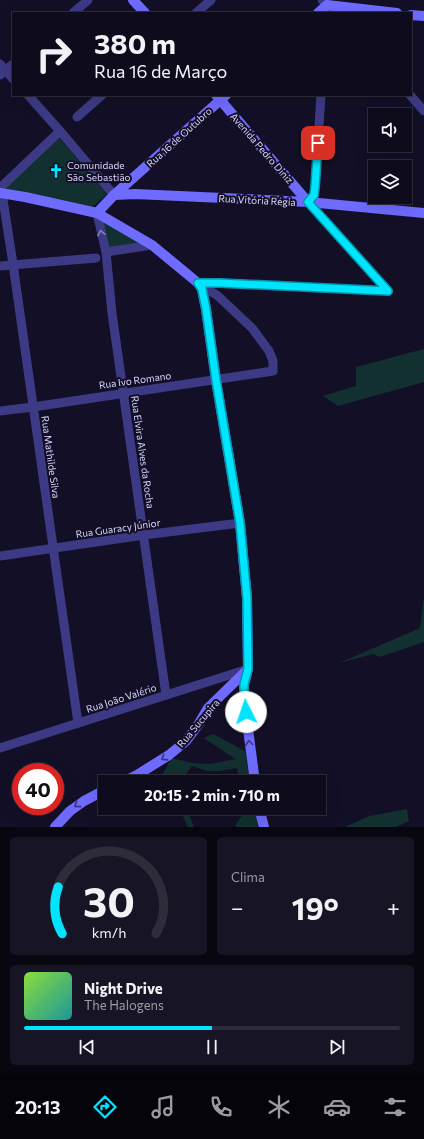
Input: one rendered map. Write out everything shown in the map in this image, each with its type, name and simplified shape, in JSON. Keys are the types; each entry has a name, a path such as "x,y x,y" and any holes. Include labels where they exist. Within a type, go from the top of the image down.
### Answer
{"street":[{"path":"74,12 88,0"},
{"path":"134,0 143,12"},
{"path":"197,12 211,0"},
{"path":"319,12 328,5 388,12"},
{"path":"412,15 424,16"},
{"path":"12,65 2,70 12,78"},
{"path":"29,96 114,195"},
{"path":"77,117 101,96"},
{"path":"308,202 314,195 315,187 321,96"},
{"path":"411,96 424,110"},
{"name":"Avenida Pedro Diniz","path":"198,283 228,283 388,291 308,202 221,97"},
{"name":"Rua 16 de Outubro","path":"97,213 114,195 221,97"},
{"path":"0,192 60,131"},
{"path":"0,192 97,213 152,245 198,283 202,289 240,523 247,598 248,669 244,684 244,699 254,775"},
{"name":"Rua Mathilde Silva","path":"0,192 13,264 32,407 78,723"},
{"name":"Rua Vitória Régia","path":"114,195 135,194 308,202 424,213"},
{"name":"Rua Elvira Alves da Rocha","path":"97,213 106,252 110,296 123,393 166,694"},
{"path":"106,252 152,245"},
{"path":"0,266 96,258"},
{"name":"Rua Ivo Romano","path":"0,411 216,380 273,370 273,361 269,350 252,328 218,296 198,283"},
{"name":"Rua Guaracy Júnior","path":"0,556 240,523"},
{"name":"Rua João Valério","path":"0,748 248,669"},
{"name":"Rua Sucupira","path":"137,775 169,755 186,741 208,708 248,669"},
{"path":"55,827 70,811 98,794"},
{"path":"261,815 264,827"}],"green space":[{"path":"59,138 105,192 105,196 90,209 3,192 2,188"},
{"path":"101,220 140,242 108,251"},
{"path":"424,349 424,382 338,406 323,396 356,386 356,367"},
{"path":"424,596 424,642 380,657 373,654 339,663 420,628"},
{"path":"213,734 245,751 249,775 238,775 237,768 220,771 207,771 192,766 186,775 164,775 171,758 193,763 210,764 235,759 204,738"},
{"path":"407,809 409,821 396,827 345,827 369,816"},
{"path":"182,815 190,815 194,827 188,827"},
{"path":"242,815 256,815 258,827 235,826"}],"place":[{"name":"Comunidade São Sebastião","path":"56,171"}],"route":[{"path":"246,712 244,684 248,669 247,598 240,523 216,380 204,296 198,283 388,291 308,202 314,195 318,143"}]}
